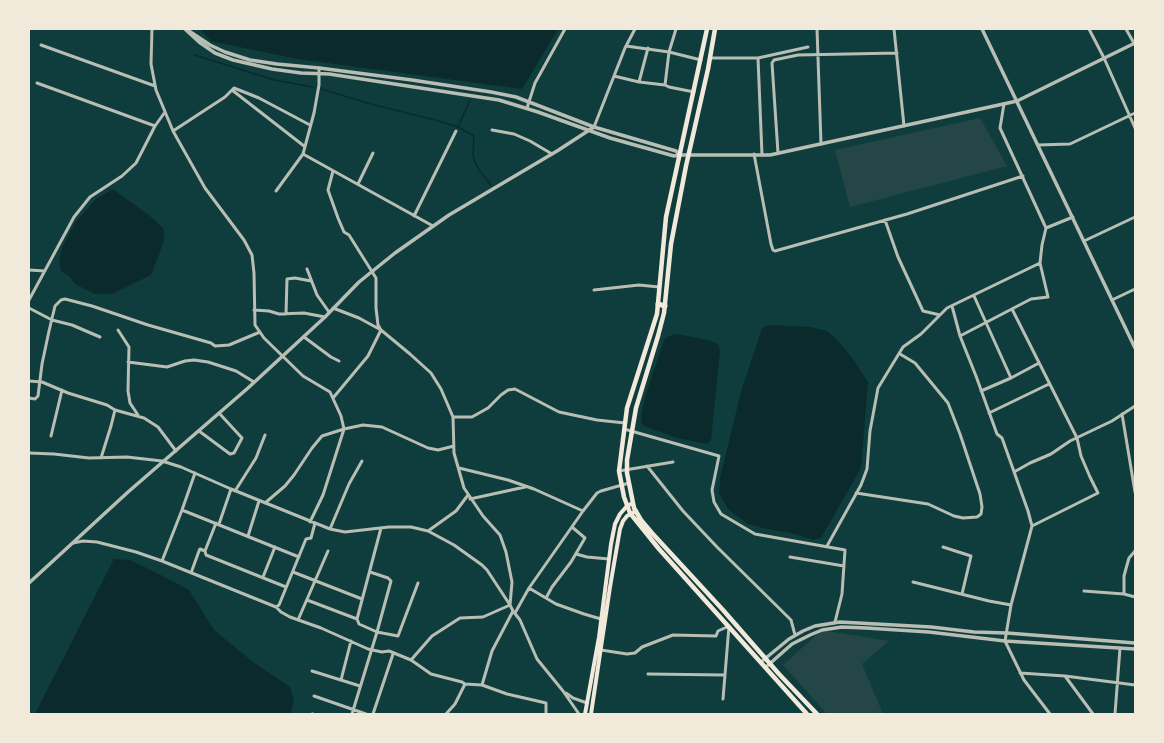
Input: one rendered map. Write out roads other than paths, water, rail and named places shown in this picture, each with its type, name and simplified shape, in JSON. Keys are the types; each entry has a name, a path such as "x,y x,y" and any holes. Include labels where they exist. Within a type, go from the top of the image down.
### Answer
{"highway":[{"path":"658,304 665,306"}],"main road":[{"path":"707,29 666,217 657,314 633,384 627,408 619,471 621,484 630,513 664,555 807,714"},
{"path":"715,29 671,244 665,306 658,336 636,408 627,460 629,483 636,511 652,533 817,714"},
{"path":"585,714 615,524 620,514 627,506 633,503"},
{"path":"591,714 620,529 623,521 630,513 636,511"}],"street":[{"path":"152,29 151,64 155,86 173,131 205,188 244,240 252,255 254,273 255,325 282,356 303,376 330,392 341,416 344,429 323,495 310,522"},
{"path":"186,29 210,45 244,58 277,64 319,68 491,92 516,97 594,127 676,151 680,155"},
{"path":"186,29 193,38 215,53 233,60 272,69 301,73 319,73 483,96 527,108 589,130 674,156 770,155 1017,101 1135,44 1126,29"},
{"path":"527,108 535,83 565,29"},
{"path":"29,583 128,492 164,462 304,337 359,282 395,252 448,215 552,154 594,127 626,46 635,29"},
{"path":"664,85 669,52 676,29"},
{"path":"817,29 821,144"},
{"path":"894,29 898,53 904,126"},
{"path":"982,29 1135,348"},
{"path":"1089,29 1104,58 1135,128"},
{"path":"41,45 155,86"},
{"path":"626,46 648,48 701,60"},
{"path":"710,58 758,58 808,47"},
{"path":"639,82 648,48"},
{"path":"778,153 772,64 774,60 798,55 818,56 898,53"},
{"path":"758,58 762,155"},
{"path":"276,191 302,154 315,106 319,68"},
{"path":"614,76 694,92"},
{"path":"37,82 154,126"},
{"path":"173,131 225,98 234,88 259,98 310,125"},
{"path":"232,90 304,146"},
{"path":"960,336 1031,299 1048,297 1040,263 1046,228 1024,176 1000,128 1004,104"},
{"path":"29,300 74,217 90,197 122,176 136,163 154,126 165,112"},
{"path":"1038,145 1070,144 1135,113"},
{"path":"492,130 514,134 530,141 552,154"},
{"path":"414,216 456,131"},
{"path":"358,184 373,153"},
{"path":"302,154 433,226"},
{"path":"754,154 773,250 780,251 885,220 1024,176"},
{"path":"333,171 328,190 344,232 349,235 376,278 376,308 378,325 381,330"},
{"path":"1084,241 1135,217"},
{"path":"1046,228 1073,218"},
{"path":"885,220 898,257 923,311 940,315"},
{"path":"827,546 856,493 867,469 870,431 878,388 885,374 900,354 903,347 921,334 947,308 1040,263"},
{"path":"307,269 317,295 329,312"},
{"path":"29,270 45,271"},
{"path":"286,314 287,279 295,278 311,281"},
{"path":"594,290 639,285 659,287"},
{"path":"1112,300 1135,290"},
{"path":"974,296 1011,378"},
{"path":"29,398 35,399 38,396 42,364 52,320 56,306 61,300 65,299 92,306 148,325 211,343 215,346 229,345 260,332"},
{"path":"952,306 960,336 982,390 997,434 1002,438 1032,526 1011,605 1005,640 1020,673 1050,714"},
{"path":"29,308 52,320 100,337"},
{"path":"333,308 359,318 381,330 431,373 447,401 453,417 454,453 464,488 470,499 500,535 506,552 512,582 510,605"},
{"path":"1012,309 1077,438 1081,456 1098,493 1032,526"},
{"path":"254,310 286,314 304,313 325,317"},
{"path":"118,330 129,347 128,391 130,403 138,416"},
{"path":"333,398 368,356 381,330"},
{"path":"304,337 331,357 339,361"},
{"path":"856,493 928,504 962,518 977,518 981,514 982,507 980,494 948,403 915,362 900,354"},
{"path":"128,362 167,367 185,361 208,362 236,371 254,382"},
{"path":"982,390 1011,378 1039,363"},
{"path":"29,381 40,382 107,405 115,410 138,416 158,427 176,451"},
{"path":"989,413 1049,384"},
{"path":"453,417 472,416 488,408 508,390 515,389 560,412 624,426 632,431 720,456 712,490 714,502 722,514 755,534 845,550 842,594 835,622"},
{"path":"51,436 62,390"},
{"path":"1014,472 1030,462 1051,454 1077,438 1112,421 1135,406"},
{"path":"101,458 115,410"},
{"path":"199,431 230,454 234,453 242,438 219,413"},
{"path":"1122,414 1135,492"},
{"path":"265,503 294,475 322,436 344,429 363,425 382,427 428,448 438,450 454,446"},
{"path":"235,491 256,458 265,435"},
{"path":"29,453 89,458 122,457 164,462 195,473 310,522 330,529 345,532 411,526 428,530 454,545 482,565 520,620 538,659 579,714"},
{"path":"330,529 349,484 362,461"},
{"path":"619,471 673,462"},
{"path":"647,466 683,511 791,620 795,635"},
{"path":"459,468 508,480 583,511"},
{"path":"162,561 195,473"},
{"path":"482,685 492,651 514,612 583,511 597,493 621,484 629,483"},
{"path":"470,499 527,487"},
{"path":"205,551 231,489"},
{"path":"428,530 456,511 468,495"},
{"path":"248,536 259,501"},
{"path":"182,510 218,523 299,557"},
{"path":"276,607 279,605 306,539 311,538 315,523"},
{"path":"546,598 585,538 572,527"},
{"path":"381,528 357,619 359,624 377,632 398,636 418,583"},
{"path":"71,544 83,541 97,542 136,552 162,561 276,607 282,612 298,620 321,628 372,650 389,652 411,660 431,674 465,684 482,685 507,694 546,703 546,714"},
{"path":"263,577 275,547"},
{"path":"943,547 971,556 962,594"},
{"path":"191,573 200,549 205,551 206,554 286,587"},
{"path":"298,620 328,551"},
{"path":"1124,594 1124,576 1129,558 1135,551"},
{"path":"576,554 587,557 609,559"},
{"path":"790,557 844,566"},
{"path":"293,572 362,599"},
{"path":"352,714 391,581 388,578 370,572"},
{"path":"913,582 1011,605"},
{"path":"529,588 556,604 601,619"},
{"path":"1084,592 1124,594 1135,597"},
{"path":"307,600 357,619"},
{"path":"411,660 432,636 460,618 483,617 510,605"},
{"path":"761,662 795,635 815,626 835,622 931,627 974,632 1007,633 1135,643"},
{"path":"601,650 626,654 635,653 642,647 673,635 716,636 718,631 729,626 723,699"},
{"path":"766,667 792,644 822,630 842,627 929,632 1005,640 1135,650"},
{"path":"341,680 351,641"},
{"path":"1115,714 1120,648"},
{"path":"373,714 393,654"},
{"path":"312,671 360,686"},
{"path":"1020,673 1065,676 1135,685"},
{"path":"648,674 725,675"},
{"path":"1065,676 1093,714"},
{"path":"446,714 455,704 465,684"},
{"path":"563,691 573,698 587,703"},
{"path":"314,696 366,714"}],"waterway":[{"path":"195,55 274,80 313,87"},
{"path":"321,89 371,104 439,121 458,127 474,136 474,160 479,170 491,185"},
{"path":"458,127 470,100"}]}
